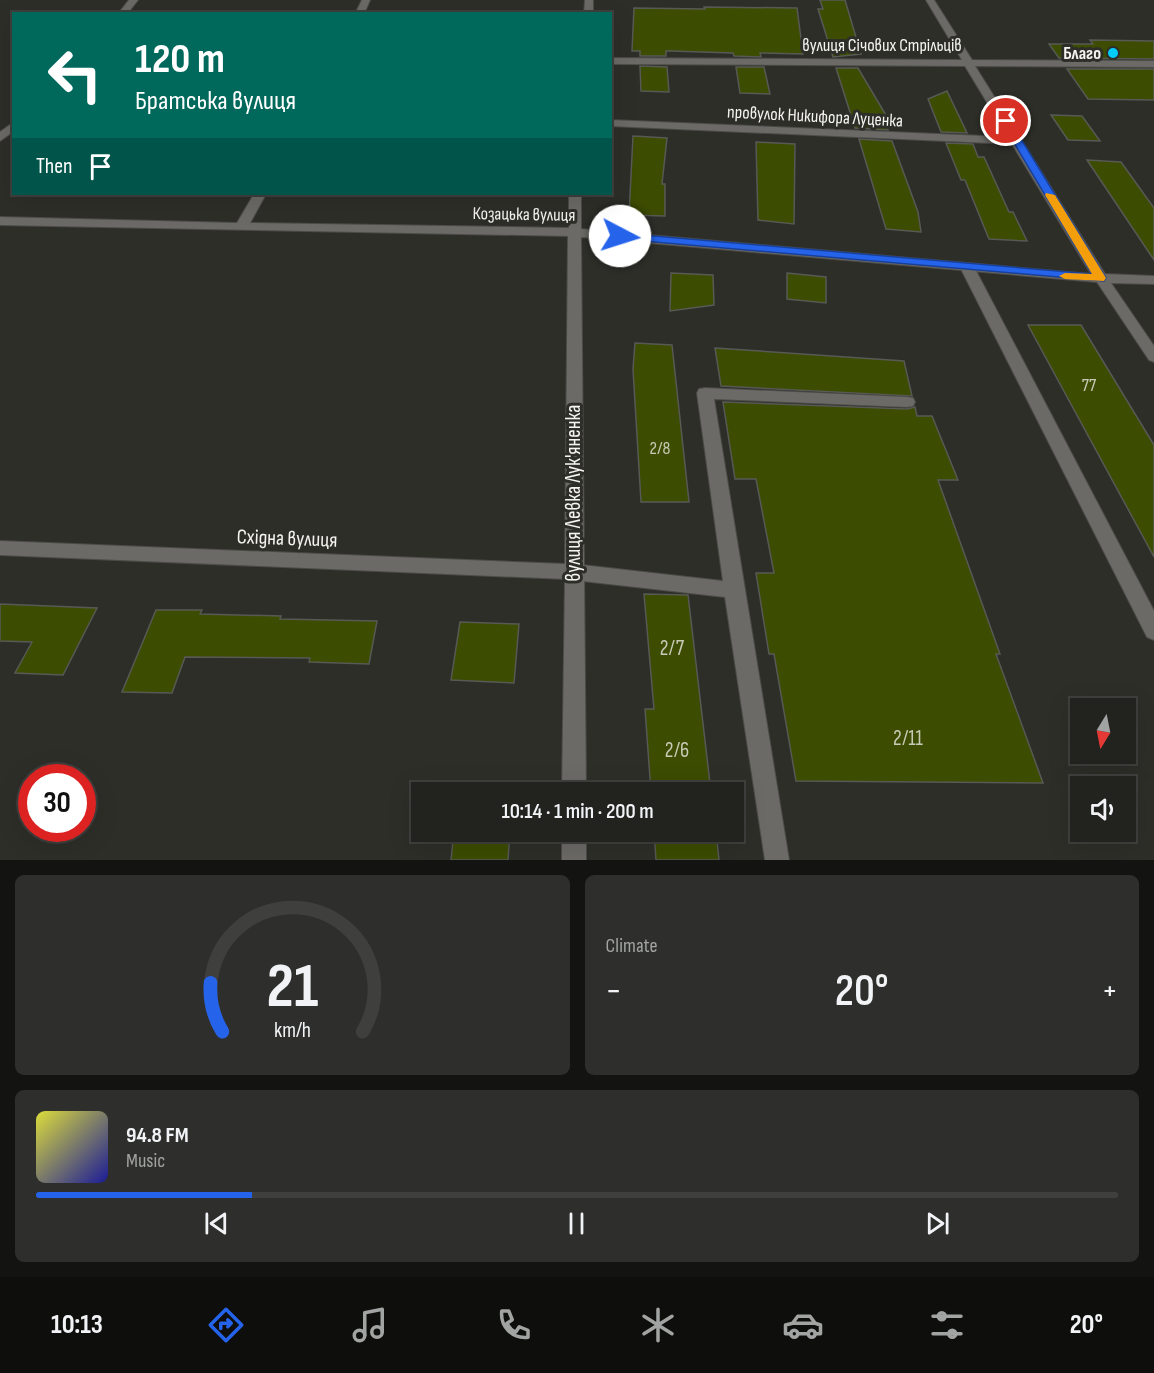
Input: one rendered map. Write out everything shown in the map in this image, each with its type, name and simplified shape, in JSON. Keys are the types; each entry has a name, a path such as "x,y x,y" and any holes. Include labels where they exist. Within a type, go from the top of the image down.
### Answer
{"street":[{"path":"124,12 134,0"},
{"path":"930,0 1100,278 1154,357"},
{"name":"вулиця Січових Стрільців","path":"612,61 1154,64"},
{"name":"провулок Никифора Луценка","path":"612,123 1018,141"},
{"path":"0,138 12,127"},
{"path":"241,227 259,195"},
{"name":"вулиця Левка Лук'яненка","path":"574,782 575,195"},
{"name":"Козацька вулиця","path":"0,221 574,232 1100,278 1154,280"},
{"path":"968,267 1154,631"},
{"path":"777,860 705,393 907,402"},
{"name":"Східна вулиця","path":"0,548 573,573 734,590"},
{"path":"574,842 574,860"}],"building":[{"path":"820,0 845,0 861,54 833,57 818,9 823,9"},
{"path":"704,7 797,8 803,54 760,53 761,57 734,56 733,53 666,51 666,56 640,56 640,51 632,51 634,8 705,9"},
{"path":"1090,40 1154,41 1154,59 1059,58 1049,44 1093,44"},
{"path":"640,66 667,67 669,92 641,91"},
{"path":"736,67 764,67 770,94 740,93"},
{"path":"836,68 858,68 893,127 887,127 888,130 855,128"},
{"path":"1067,69 1154,69 1154,100 1088,99"},
{"path":"947,91 967,133 941,132 928,99"},
{"path":"1051,115 1082,116 1100,141 1068,140"},
{"path":"633,136 667,138 662,184 665,184 665,216 629,215"},
{"path":"859,139 892,141 918,212 921,232 886,229"},
{"path":"756,142 795,144 794,224 758,220"},
{"path":"946,143 973,144 978,157 984,157 1009,212 1013,212 1027,241 989,239 965,180 961,180"},
{"path":"1087,160 1121,162 1154,208 1154,260"},
{"path":"671,273 713,275 714,305 670,311"},
{"path":"787,273 826,277 826,303 787,299"},
{"path":"1028,325 1081,325 1154,445 1154,557"},
{"path":"635,343 672,345 689,502 641,502 633,369"},
{"path":"715,348 904,361 912,396 721,386"},
{"path":"723,402 907,409 915,407 917,416 932,416 958,480 938,480 1000,654 996,654 1043,783 796,781 774,654 769,654 756,573 774,573 756,479 735,479"},
{"path":"644,594 688,595 710,782 650,782 645,709 654,709"},
{"path":"0,604 97,608 63,675 15,673 32,642 0,641"},
{"path":"156,610 202,610 200,614 281,616 280,619 377,621 369,664 309,662 310,658 185,657 172,693 122,692"},
{"path":"460,622 519,624 514,683 451,680"},
{"path":"453,842 509,842 508,860 451,860"},
{"path":"655,842 717,842 719,860 656,860"}],"slow traffic":[{"path":"1050,195 1100,278 1065,276"}],"place":[{"name":"Благо","path":"1113,53"}],"route":[{"path":"620,236 1100,278 1006,121"}]}
